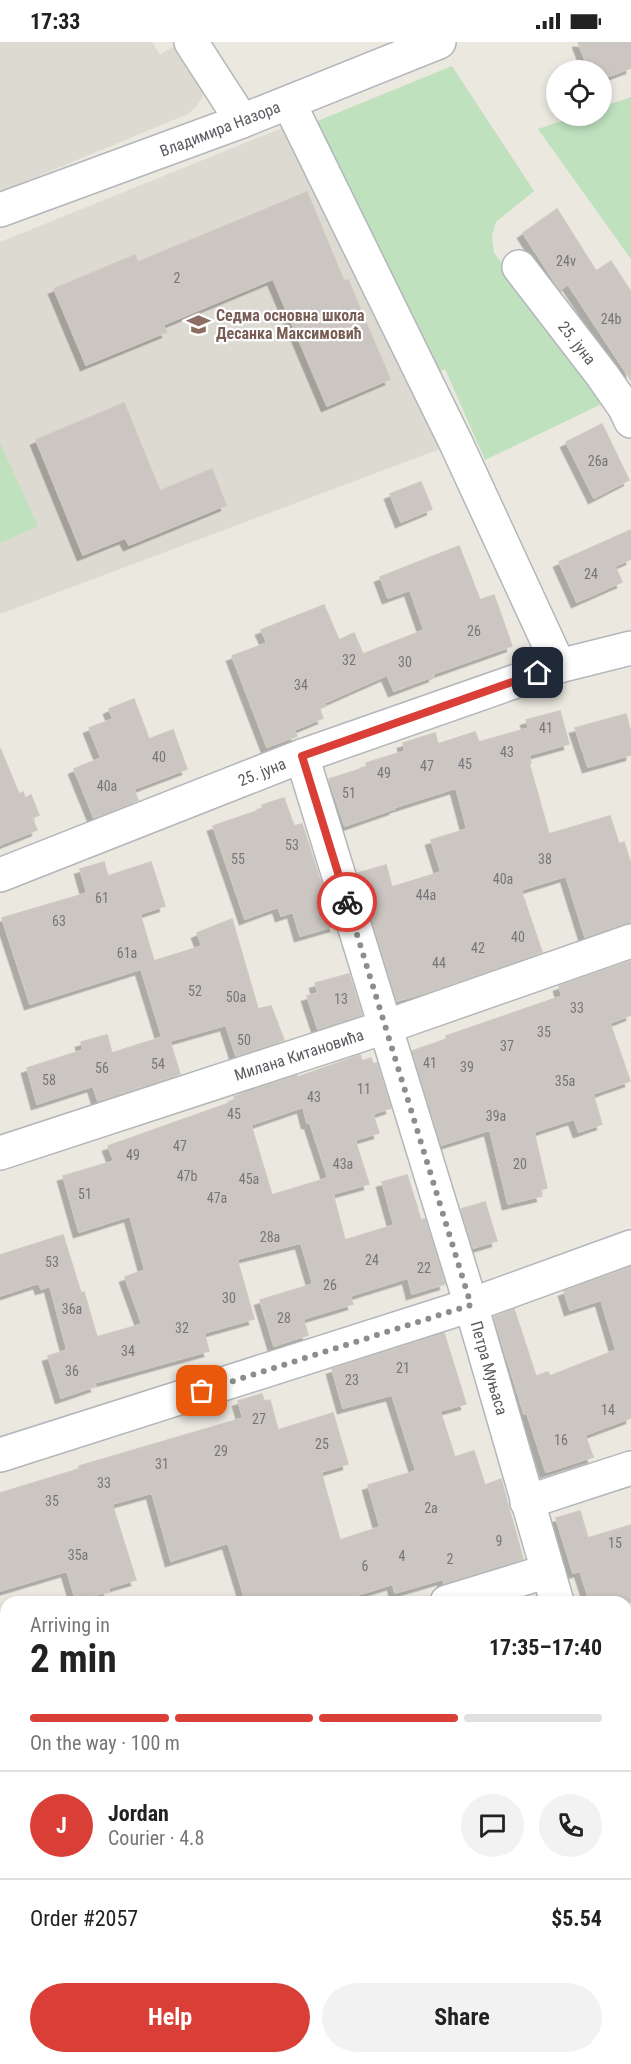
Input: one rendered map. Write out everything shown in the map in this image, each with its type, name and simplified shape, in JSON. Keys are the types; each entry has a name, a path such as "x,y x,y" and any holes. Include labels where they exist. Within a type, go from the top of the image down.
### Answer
{"street":[{"path":"191,42 242,121"},
{"name":"Владимира Назора","path":"0,210 242,121 439,42"},
{"path":"289,103 456,443 559,666"},
{"name":"25. јуна","path":"519,267 602,375 625,408 631,421"},
{"name":"25. јуна","path":"0,875 302,756 559,666 631,648"},
{"name":"Петра Муњаса","path":"302,756 471,1305 553,1587"},
{"name":"Милана Китановића","path":"0,1153 384,1027 631,941"},
{"path":"0,1455 471,1305 631,1247"},
{"path":"527,1502 631,1468"},
{"path":"489,1596 553,1587"}],"shaded area":[{"path":"0,42 152,42 160,55 176,45 201,84 203,96 188,114 0,192"},
{"name":"Седма основна школа Десанка Максимовић","path":"297,122 456,443 0,614 0,242"}],"green space":[{"path":"452,66 534,191 496,222 492,236 494,253 608,401 485,460 445,369 434,374 315,122"},
{"path":"631,97 631,259 538,129 547,126 612,126 612,104"},
{"path":"0,443 38,526 0,543"}],"building":[{"path":"578,42 631,42 631,68 612,75 612,60 585,60"},
{"path":"307,192 344,281 348,280 390,379 327,406 273,279 163,325 167,332 86,365 54,289 135,255 138,262"},
{"path":"557,209 596,271 611,261 631,292 631,380 568,284 560,290 523,233"},
{"path":"124,403 160,491 212,469 226,505 129,545 125,538 83,555 36,440"},
{"path":"602,424 629,480 594,498 566,442"},
{"path":"421,482 432,509 401,522 390,494"},
{"path":"631,530 631,559 615,566 622,582 577,602 559,562"},
{"path":"459,546 480,600 494,595 512,646 433,674 434,676 394,691 387,675 324,703 326,706 319,709 323,718 294,730 297,736 267,747 232,656 267,643 261,630 324,605 339,640 354,633 363,654 424,630 410,590 388,598 380,577"},
{"path":"134,699 149,739 173,730 187,769 134,789 138,800 94,818 74,769 101,758 89,728 113,719 109,709"},
{"path":"560,711 569,744 529,755 531,763 529,763 549,834 610,816 619,844 624,842 631,864 631,923 585,937 566,876 521,890 542,952 397,1001 358,873 386,865 392,887 441,872 431,840 467,829 456,788 345,826 329,779 367,767 366,763 405,751 403,743 435,733 438,744 475,732 479,742 529,728 526,720"},
{"path":"626,714 631,733 631,755 588,767 575,728"},
{"path":"0,748 19,794 23,792 25,798 31,795 39,815 32,818 37,830 0,845"},
{"path":"284,798 294,826 302,824 335,926 300,936 293,912 281,916 278,907 245,919 213,826 263,809 262,805"},
{"path":"104,862 108,876 151,862 165,906 140,914 154,961 202,946 197,933 232,919 258,1009 271,1006 284,1040 236,1056 226,1025 170,1041 180,1074 98,1101 93,1086 37,1104 27,1068 83,1050 81,1042 107,1035 112,1053 162,1037 141,969 30,1004 2,918 87,893 80,869"},
{"path":"631,961 631,1015 610,1023 630,1081 593,1094 602,1124 579,1132 574,1119 534,1132 547,1188 540,1190 542,1196 508,1204 490,1130 441,1145 412,1051 447,1039 446,1036 562,996 559,986"},
{"path":"349,974 362,1015 318,1029 307,996 318,993 315,983"},
{"path":"360,1055 362,1061 371,1058 373,1064 377,1063 391,1108 373,1114 379,1133 355,1140 369,1184 333,1194 345,1240 394,1225 382,1182 407,1175 421,1220 425,1219 445,1284 412,1294 408,1278 350,1296 353,1304 303,1319 308,1335 274,1346 260,1300 313,1284 301,1243 237,1259 254,1319 204,1333 209,1351 94,1383 96,1386 61,1398 48,1356 67,1350 50,1286 41,1289 39,1283 0,1296 0,1255 63,1235 81,1293 84,1292 97,1337 142,1324 125,1277 145,1270 130,1216 79,1232 63,1176 114,1161 108,1146 235,1101 234,1097 246,1092 297,1075 298,1077","holes":["303,1107 307,1123 310,1123 328,1178 272,1195 251,1125"]},
{"path":"485,1202 497,1241 473,1248 461,1209"},
{"path":"631,1267 631,1418 585,1435 593,1457 546,1472 527,1413 524,1414 494,1317 514,1309 536,1376 548,1372 550,1376 616,1350 601,1300 570,1310 564,1291"},
{"path":"444,1333 466,1404 440,1411 455,1457 474,1451 485,1485 501,1479 523,1559 444,1583 443,1579 395,1593 393,1584 354,1596 244,1596 228,1543 171,1561 152,1493 112,1504 136,1580 108,1588 109,1591 92,1596 74,1596 67,1571 0,1591 0,1493 79,1469 79,1466 243,1418 238,1401 262,1394 264,1401 270,1400 278,1430 333,1413 348,1464 321,1472 340,1540 380,1527 368,1485 416,1471 392,1395 343,1408 332,1369"},
{"path":"580,1511 588,1538 631,1525 631,1596 588,1596 580,1571 573,1573 556,1518"}],"way so far":[{"path":"202,1391 471,1305 347,902"}],"place":[{"name":"Седма основна школа Десанка Максимовић","path":"198,324"}],"route":[{"path":"347,902 302,756 538,673"}]}
